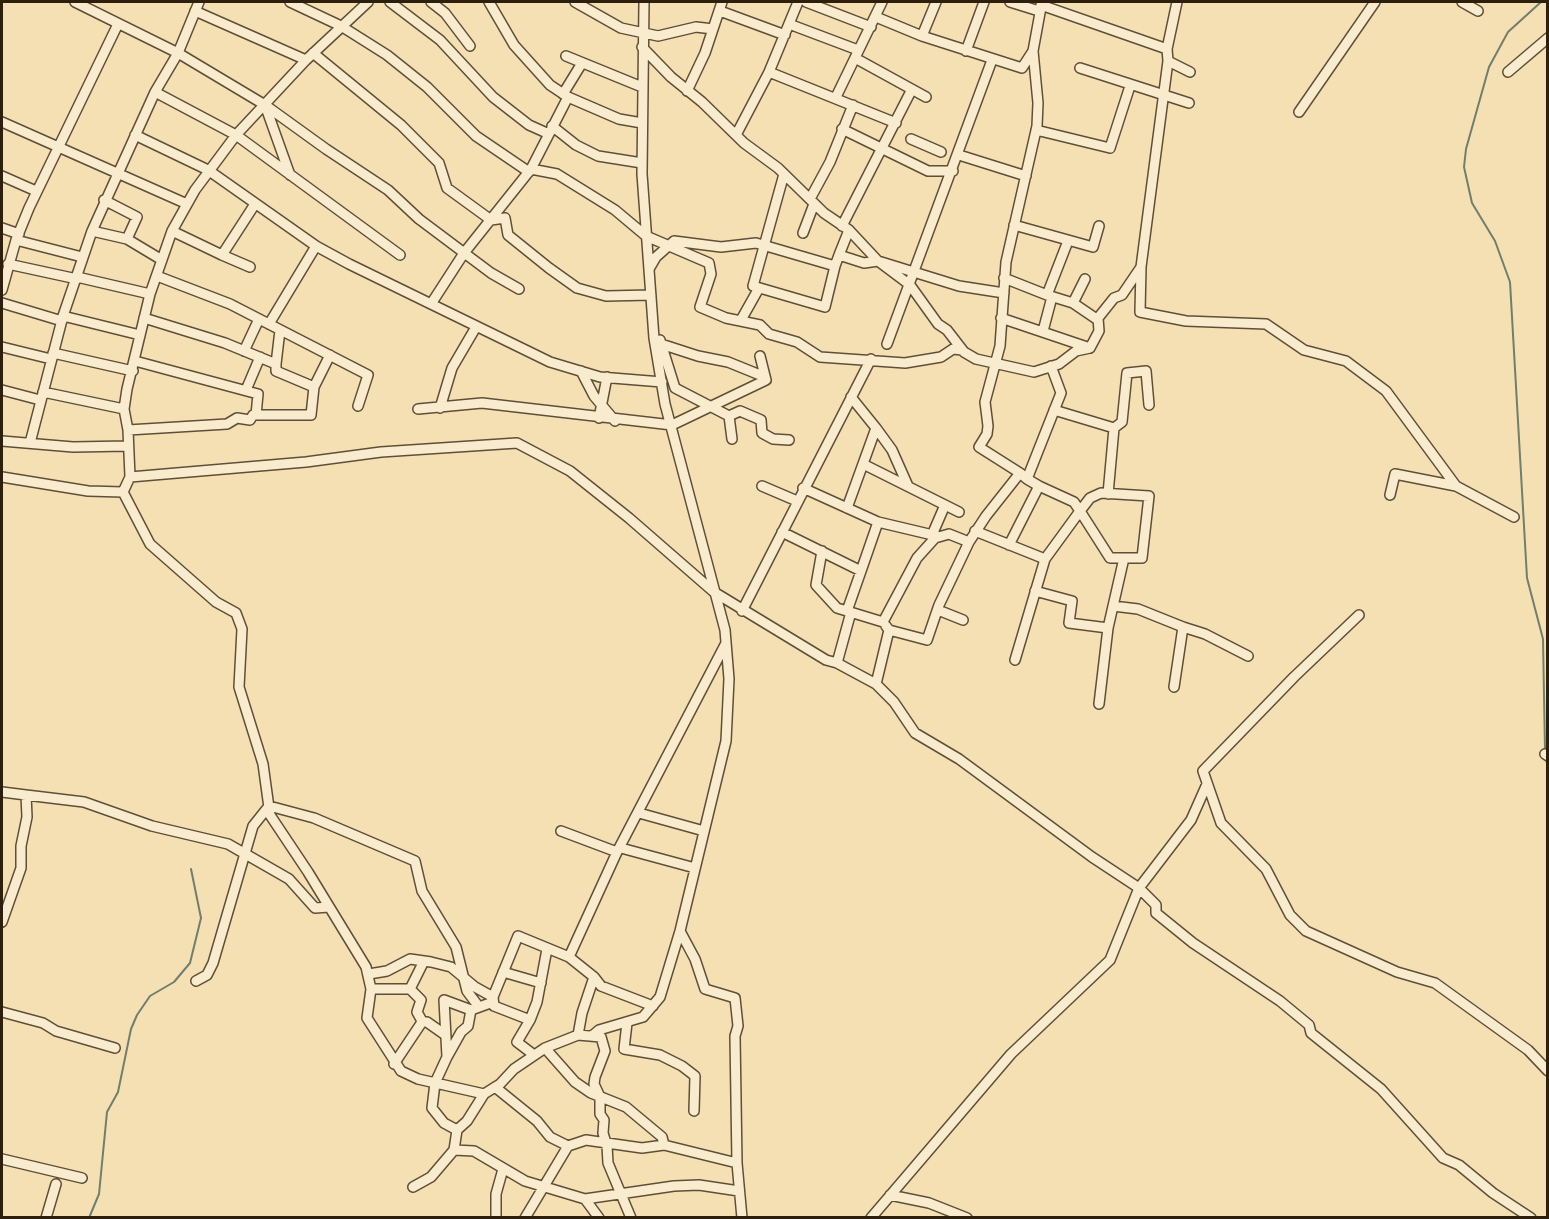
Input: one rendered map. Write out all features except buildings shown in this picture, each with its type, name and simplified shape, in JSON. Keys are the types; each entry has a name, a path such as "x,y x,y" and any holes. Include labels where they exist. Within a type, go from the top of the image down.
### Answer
{"street":[{"path":"75,2 178,53 266,105 326,149 388,190 419,219 464,253 519,289"},
{"path":"290,2 341,27 416,77 476,136 530,170 557,174 615,210 646,236 709,263 711,274 700,307 726,318 759,325 769,333 797,342 820,357 904,363 941,357 953,349 962,350"},
{"path":"123,492 130,477 128,430 124,409 150,294 172,231 208,170 236,135 309,56 368,2"},
{"path":"390,2 440,40 493,98 529,125 551,130 598,156 642,163"},
{"path":"431,2 445,13 470,46"},
{"path":"489,2 514,45 541,77 565,95 619,119 642,123"},
{"path":"575,2 621,28 658,36 696,27 713,29"},
{"path":"592,1036 599,1030 643,1017 660,997 680,931 726,741 729,679 726,643 662,382 652,306 642,163 644,2"},
{"path":"736,135 769,72 798,2"},
{"path":"806,2 871,27"},
{"path":"836,98 882,2"},
{"path":"921,36 936,2"},
{"path":"966,51 984,2"},
{"path":"1010,2 1041,6 1167,49"},
{"path":"1177,2 1167,49 1168,62 1162,92 1141,267 1140,312 1186,321 1266,324 1304,350 1346,361 1386,392 1456,486"},
{"path":"1299,112 1375,2"},
{"path":"1462,2 1478,11"},
{"path":"30,443 52,356 82,257 117,172 155,92 178,53 197,6 309,56 401,125 439,164 447,188 491,220 505,218 508,235 577,288 606,296 651,295"},
{"path":"687,91 705,53 721,6 785,35"},
{"path":"1015,660 1045,559 1080,511 1090,498 1101,493 1149,496 1142,558 1110,558 1080,511 1074,502 1039,486 979,447 987,434 985,402 1000,346 1004,278 1036,130 1038,103 1033,51 1041,6"},
{"path":"876,17 921,36 1022,68 1033,51"},
{"path":"2,290 17,237 36,191 118,24"},
{"path":"789,24 856,54 911,91 926,98"},
{"path":"1508,72 1548,38"},
{"path":"642,47 736,135 846,228 878,261 910,285 962,350 976,359 1034,372 1059,364 1076,351 1090,348"},
{"path":"566,56 642,87"},
{"path":"887,344 959,155 992,60"},
{"path":"1168,62 1190,72"},
{"path":"431,304 464,253 530,170 582,63"},
{"path":"1080,68 1130,86 1162,92 1189,103"},
{"path":"769,72 896,123"},
{"path":"1036,130 1110,148 1130,86"},
{"path":"784,174 753,286 825,307 846,228 911,91"},
{"path":"155,92 236,135 400,255"},
{"path":"266,105 290,176"},
{"path":"803,233 812,201 854,105"},
{"path":"2,122 187,204"},
{"path":"842,129 928,171 953,171"},
{"path":"135,135 208,170 316,246 550,362 608,378 662,382"},
{"path":"911,139 940,152"},
{"path":"959,155 1026,176"},
{"path":"2,176 36,191"},
{"path":"104,201 137,217 127,239"},
{"path":"222,255 255,204"},
{"path":"1014,225 1093,247 1099,226"},
{"path":"2,228 17,237 82,257"},
{"path":"92,231 127,239 162,260"},
{"path":"172,231 250,267"},
{"path":"649,270 656,257 674,241 721,248 756,243 835,266"},
{"path":"1043,331 1049,296 1068,241"},
{"path":"269,324 316,246"},
{"path":"839,255 864,263 878,261 958,286 1004,293"},
{"path":"8,264 150,294"},
{"path":"1090,348 1099,331 1098,320 1114,298 1122,295 1141,267"},
{"path":"157,276 230,304 368,375 358,406"},
{"path":"1004,278 1073,303 1098,320"},
{"path":"1073,303 1085,279"},
{"path":"741,320 759,288"},
{"path":"2,303 63,319 140,335"},
{"path":"652,306 675,388 729,416"},
{"path":"144,318 276,364"},
{"path":"1001,318 1090,348"},
{"path":"244,351 259,319"},
{"path":"440,408 452,368 476,327"},
{"path":"280,330 276,370 314,387"},
{"path":"661,344 706,358 728,362 765,377"},
{"path":"2,346 52,356 134,366 246,390 258,394 256,415"},
{"path":"128,430 227,424 237,418 250,420 256,415 310,416 314,387 330,356"},
{"path":"418,409 482,403 615,421 672,425 713,408 766,380 760,356"},
{"path":"246,390 260,357"},
{"path":"742,611 871,359"},
{"path":"822,551 816,585 837,609 927,640 938,610 975,531 1024,476 1054,410 1061,393 1051,366"},
{"path":"581,371 594,396 602,402 615,421"},
{"path":"1108,494 1114,428 1122,422 1127,373 1146,371 1149,405"},
{"path":"599,418 608,378"},
{"path":"2,390 124,409"},
{"path":"851,397 892,450 908,486"},
{"path":"1054,410 1114,428"},
{"path":"729,416 740,411 761,420 762,433 773,439 789,440"},
{"path":"729,416 732,439"},
{"path":"847,508 876,428"},
{"path":"2,441 73,447 128,446"},
{"path":"130,477 306,462 381,452 517,443 570,471 629,518 714,592 826,660 837,663 876,684 894,702 915,733 959,759 1101,864 1139,888 1156,905 1156,913 1164,920 1193,943 1261,987 1308,1025 1311,1033 1381,1089 1443,1158 1459,1165 1493,1193 1531,1218"},
{"path":"863,464 959,512"},
{"path":"1390,495 1395,474 1456,486 1514,517"},
{"path":"2,477 88,490 123,492"},
{"path":"762,486 797,501"},
{"path":"1009,545 1039,486"},
{"path":"803,488 878,522 935,536 949,534 969,542"},
{"path":"123,492 150,544 216,602 236,613 242,629 239,687 263,764 272,819 369,974 371,988 367,1018 394,1064 409,1075 484,1094"},
{"path":"876,684 886,626 917,558 935,536 945,505"},
{"path":"837,663 849,612 878,522"},
{"path":"975,531 1045,559"},
{"path":"782,532 861,571"},
{"path":"1099,704 1108,628 1124,558"},
{"path":"1035,591 1072,601 1069,623 1108,628"},
{"path":"1113,606 1138,609 1205,634 1248,656"},
{"path":"938,610 963,620"},
{"path":"1359,615 1294,677 1203,771 1221,823 1266,869 1290,915 1306,931 1397,972 1435,983 1528,1050 1548,1071"},
{"path":"1174,687 1183,627"},
{"path":"569,957 619,850 726,643"},
{"path":"871,1218 1011,1054 1110,960 1139,888 1191,820 1207,784"},
{"path":"2,792 84,802 152,826 228,844 289,879 315,908 329,907"},
{"path":"2,922 21,868 21,846 27,817 26,795"},
{"path":"196,981 207,975 213,963 253,826 269,806"},
{"path":"269,806 314,818 415,861 422,891 456,947 462,976 475,1009"},
{"path":"639,813 704,831"},
{"path":"561,831 619,850 695,868"},
{"path":"680,931 695,959 705,989 735,998 738,1026 735,1036 737,1163 742,1218"},
{"path":"530,1020 494,1006 493,1000 518,936 569,957 594,977 601,986 652,1006"},
{"path":"534,1055 517,1042 537,1002 548,949"},
{"path":"369,974 387,971 410,959 424,961 451,967 493,1000"},
{"path":"410,989 424,961"},
{"path":"503,972 541,983"},
{"path":"578,1035 594,977"},
{"path":"371,988 410,989 421,1000 417,1012 422,1021 444,1034"},
{"path":"447,1057 444,1000 475,1009"},
{"path":"457,1130 434,1114 432,1108 435,1083 461,1032 468,1026 475,1009 493,1000"},
{"path":"2,1012 43,1023 56,1031 115,1048"},
{"path":"394,1064 422,1021"},
{"path":"627,1023 624,1049 660,1055 682,1066 695,1076 694,1111"},
{"path":"413,1187 431,1177 454,1150 457,1130 467,1121 484,1094 514,1069 545,1048 578,1035 601,1037 605,1048 594,1077 594,1084 600,1096 600,1114 604,1120 603,1133 608,1164 631,1218"},
{"path":"545,1048 575,1082 626,1107 662,1137 664,1145"},
{"path":"495,1087 537,1121 550,1137 568,1146"},
{"path":"525,1218 568,1146 586,1140 606,1141 642,1148 664,1145 737,1163"},
{"path":"454,1150 474,1151 503,1169 544,1189 587,1203 621,1195 699,1185 738,1191"},
{"path":"2,1159 82,1178"},
{"path":"496,1218 496,1194 503,1169"},
{"path":"46,1218 56,1184"},
{"path":"890,1195 929,1203 967,1218"},
{"path":"587,1203 589,1218"},
{"path":"587,1203 599,1218"}],"waterway":[{"path":"1541,2 1508,32 1489,67 1466,149 1464,167 1472,203 1495,241 1510,282 1527,578 1543,639 1545,750"},
{"path":"1546,759 1548,768"},
{"path":"89,1218 99,1194 107,1112 118,1092 131,1029 150,996 174,982 190,963 201,918 191,869"}]}
